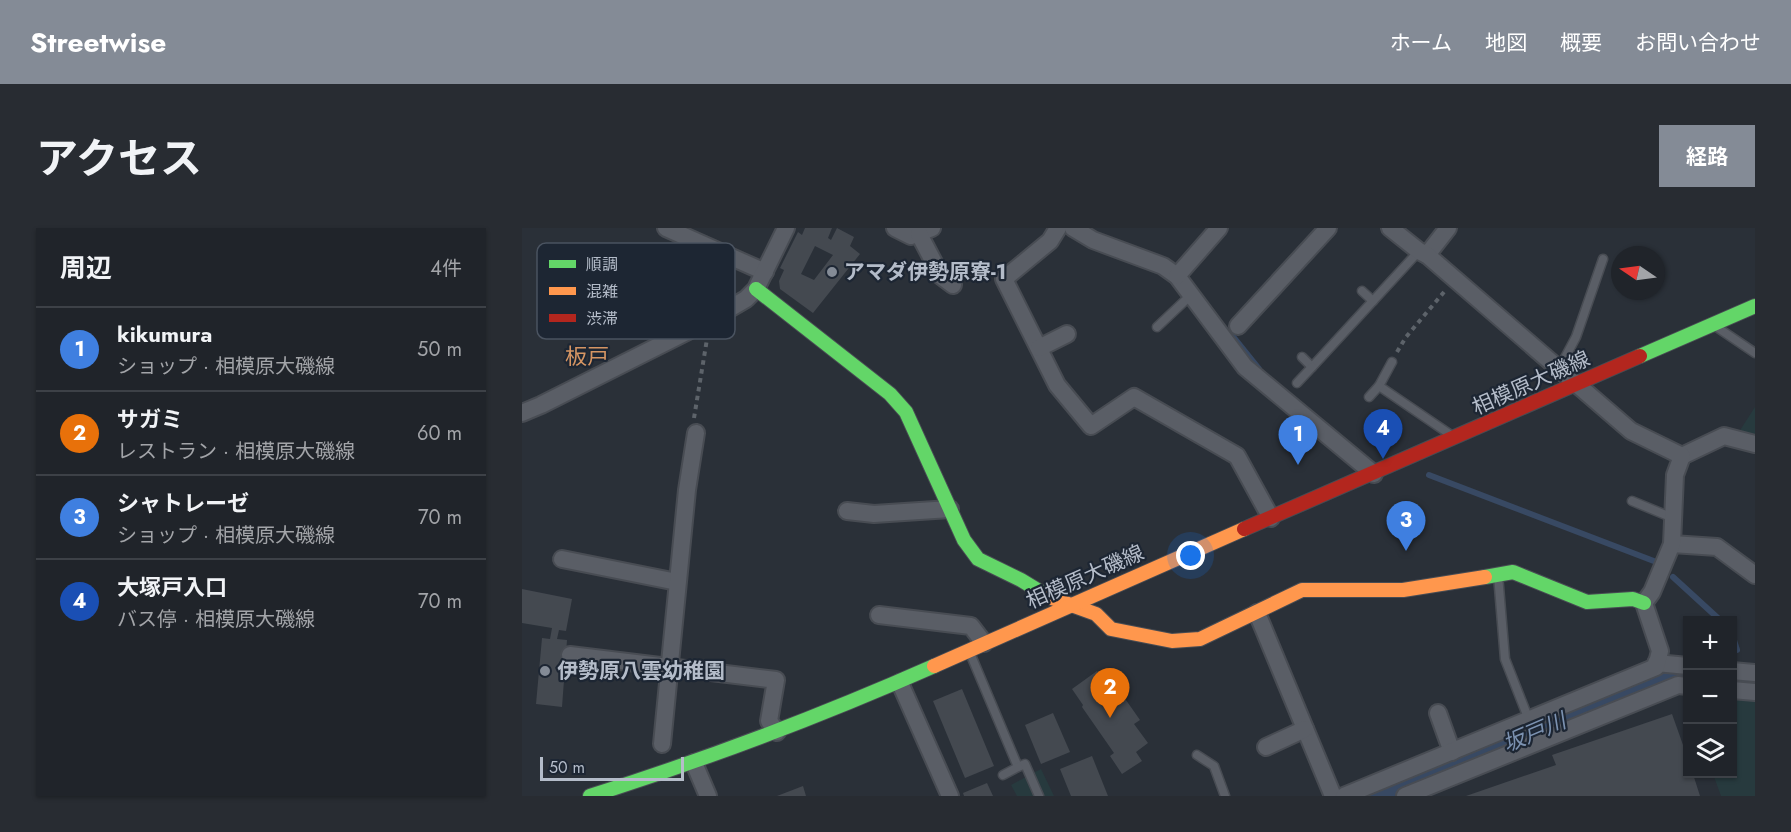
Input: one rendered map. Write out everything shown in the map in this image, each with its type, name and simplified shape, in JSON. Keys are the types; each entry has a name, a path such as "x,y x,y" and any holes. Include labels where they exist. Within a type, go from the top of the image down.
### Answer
{"main road":[{"path":"756,289 890,394 906,412 964,540 978,559 1021,580 1048,597 1096,614 1111,629 1172,641 1200,639 1302,590 1402,590 1513,572 1587,602 1633,599 1644,603"},
{"name":"相模原大磯線","path":"590,796 693,763 900,683 977,647 1755,306"}],"street":[{"path":"666,228 700,243"},
{"path":"735,306 746,300 756,289 786,228"},
{"path":"895,228 911,236 925,231 941,276 953,285"},
{"path":"1058,228 1050,241 1004,279 1084,431 1134,397 1237,456 1271,518"},
{"path":"1073,228 1093,240 1163,266 1177,276 1245,367 1374,474"},
{"path":"1238,326 1310,259 1328,228"},
{"path":"1390,228 1423,253 1631,430 1682,456"},
{"path":"1423,253 1448,228"},
{"path":"1177,276 1212,230"},
{"path":"735,259 765,272"},
{"path":"1256,308 1268,320"},
{"path":"1039,348 1067,334"},
{"path":"522,412 542,405 672,339"},
{"path":"662,744 687,490 696,433"},
{"path":"1344,796 1656,667 1660,651 1644,603 1652,592 1671,544 1675,475 1682,456 1724,436 1755,444"},
{"path":"847,511 874,514 950,509"},
{"path":"1671,544 1718,547 1755,575"},
{"path":"562,560 677,582"},
{"path":"1257,613 1333,796"},
{"path":"879,615 971,626 977,647"},
{"path":"570,655 776,680 770,722 777,732"},
{"path":"1656,663 1683,666"},
{"path":"1737,671 1755,673"},
{"path":"900,683 950,796"},
{"path":"1405,796 1678,685 1683,686"},
{"path":"1737,690 1755,692"},
{"path":"1438,713 1452,752"},
{"path":"1266,747 1305,729"},
{"path":"693,763 708,796"}],"lane":[{"path":"1297,383 1373,301 1423,253"},
{"path":"1559,369 1576,336 1603,259"},
{"path":"1362,291 1373,301"},
{"path":"1157,327 1192,294"},
{"path":"1713,324 1755,353"},
{"path":"1302,357 1312,367"},
{"path":"1369,397 1379,386 1392,362"},
{"path":"1379,386 1456,438"},
{"path":"1632,501 1673,518"},
{"path":"1498,575 1505,659 1529,720"},
{"path":"977,647 1018,766"},
{"path":"1197,755 1214,766 1225,796"},
{"path":"1003,775 1025,764 1039,796"}],"path":[{"path":"1392,362 1406,337 1454,280"},
{"path":"696,433 693,423 707,339"}],"green space":[{"path":"1755,407 1755,437 1737,435"},
{"path":"1737,698 1755,700 1755,796 1721,796 1714,778 1737,778"},
{"path":"1041,769 1054,796 1017,796 1011,785"}],"building":[{"name":"アマダ伊勢原寮-1","path":"805,228 832,228 828,238 831,240 837,228 854,237 850,246 860,254 813,313 780,289 779,281 784,270 780,268 798,232 802,235","holes":["815,246 833,255 814,280 801,274"]},
{"path":"522,589 572,599 566,631 559,630 557,639 567,640 562,707 536,704 542,638 550,639 552,628 522,623"},
{"path":"1097,671 1108,687 1114,683 1140,720 1134,724 1148,743 1136,752 1142,761 1122,774 1110,756 1114,753 1072,689"},
{"path":"962,689 994,766 965,778 933,701"},
{"path":"1053,713 1070,752 1041,764 1025,725"},
{"path":"1672,714 1683,745 1683,778 1694,778 1700,796 1466,796 1556,765 1552,755"},
{"path":"1092,756 1108,796 1071,796 1060,769"},
{"path":"987,783 993,796 964,796 963,793"},
{"path":"803,786 806,796 777,796"}],"waterway":[{"path":"1230,333 1259,369"},
{"path":"1429,475 1659,563"},
{"path":"1673,577 1716,616"},
{"name":"坂戸川","path":"1381,796 1670,675 1683,676"},
{"name":"坂戸川","path":"1737,681 1755,683"}],"traffic: fast":[{"path":"756,289 890,394 906,412 964,540 978,559 1049,597"},
{"path":"1640,356 1755,306"},
{"path":"1485,577 1513,572 1587,602 1633,599 1644,603"},
{"path":"590,796 764,736 934,666"}],"traffic: slow":[{"path":"934,666 1244,529"},
{"path":"1049,597 1096,614 1111,629 1172,641 1200,639 1302,590 1403,590 1485,577"}],"traffic: jam":[{"path":"1244,529 1640,356"}],"place":[{"name":"アマダ伊勢原寮-1","path":"832,272"},
{"name":"大塚戸入口","path":"1383,459"},
{"name":"kikumura","path":"1298,465"},
{"name":"シャトレーゼ","path":"1406,551"},
{"name":"伊勢原八雲幼稚園","path":"545,671"},
{"name":"サガミ","path":"1110,718"}],"district":[{"name":"板戸","path":"587,356"}]}
